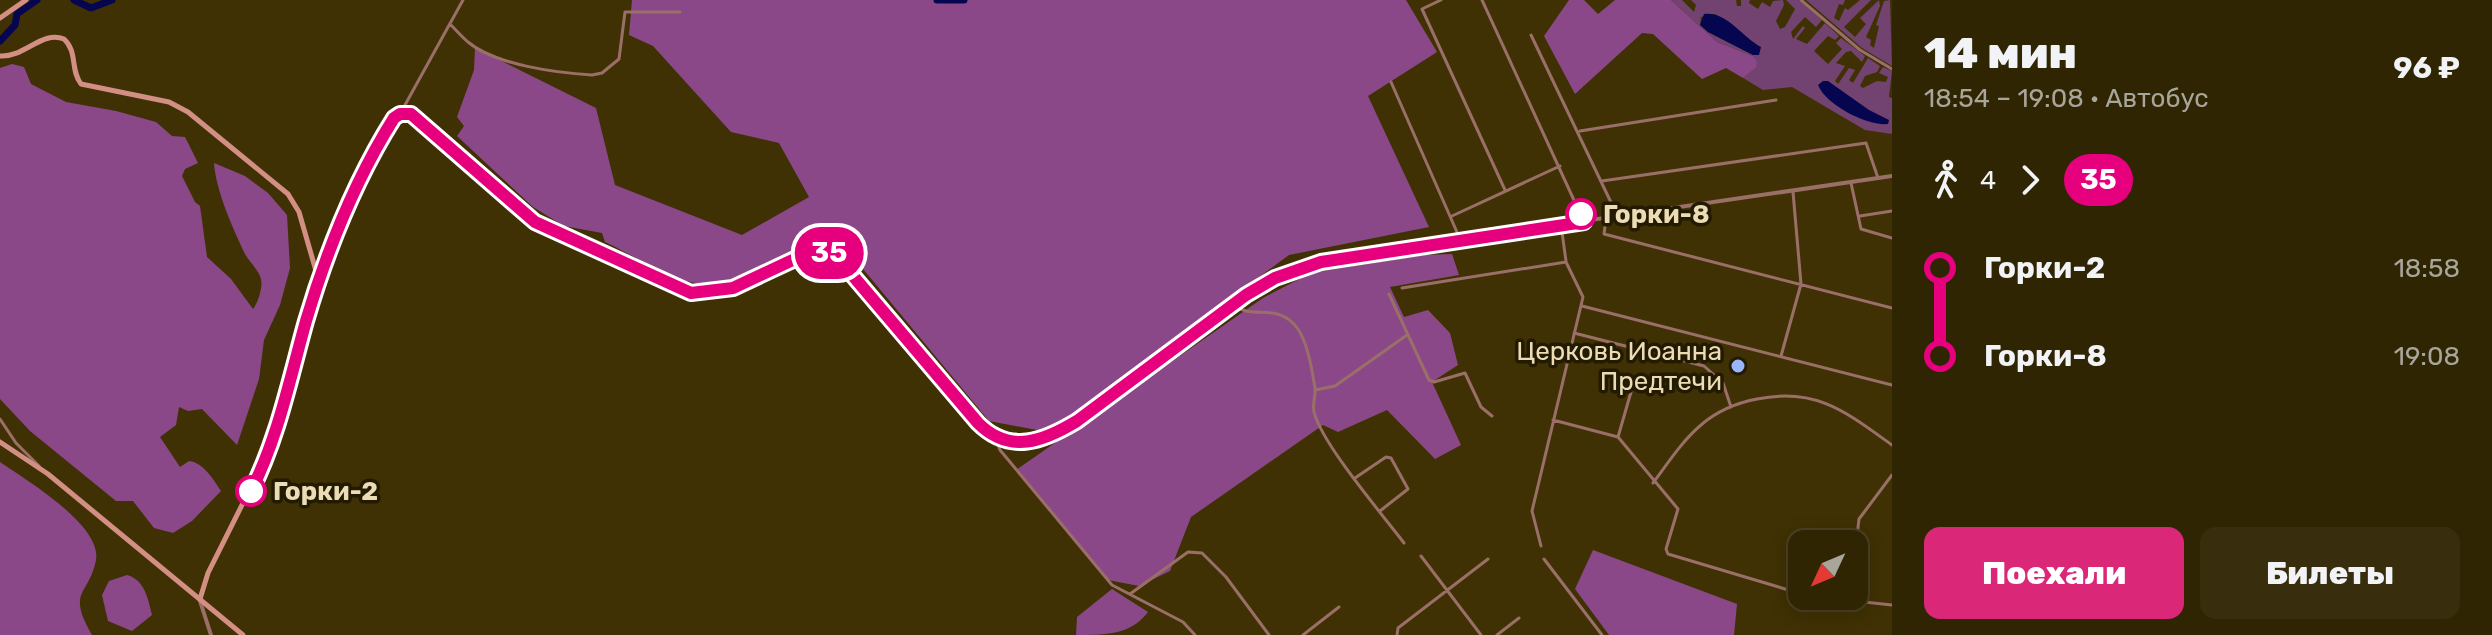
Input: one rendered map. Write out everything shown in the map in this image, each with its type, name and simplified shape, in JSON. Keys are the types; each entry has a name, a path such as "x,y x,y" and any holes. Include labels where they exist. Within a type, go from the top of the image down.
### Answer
{"main road":[{"path":"0,18 26,0"},
{"path":"0,56 17,55 48,37 59,37 71,47 75,74 81,84 169,102 188,112 293,200 301,219 318,283 270,449 208,573 200,599"},
{"path":"0,442 48,474 243,635"}],"street":[{"path":"318,283 360,175 394,118 400,114 463,0"},
{"path":"1441,0 1422,9 1505,190"},
{"path":"1482,0 1584,222"},
{"path":"1801,0 1860,50 1892,69"},
{"path":"450,24 470,44 492,54 521,64 592,75 602,73 619,59 625,12 680,12"},
{"path":"1531,35 1580,131 1618,217"},
{"path":"1391,82 1460,239"},
{"path":"1580,131 1776,100"},
{"path":"400,114 411,114 535,222 691,293 733,288 814,250 837,257 978,423 995,436 1020,442 1048,438 1077,421 1234,304 1275,278 1321,262 1892,176"},
{"path":"1602,181 1866,143 1878,178"},
{"path":"1452,216 1560,166"},
{"path":"1851,183 1861,229 1892,238"},
{"path":"1781,356 1801,284 1793,192"},
{"path":"1858,216 1892,211"},
{"path":"1606,219 1604,234 1892,308"},
{"path":"1541,546 1532,511 1583,297 1566,262 1561,225"},
{"path":"1402,288 1566,262"},
{"path":"1389,294 1429,380 1434,382 1465,373 1481,407 1492,416"},
{"path":"1234,304 1239,310 1263,310 1290,320 1300,332 1307,348 1315,390 1313,410 1317,419 1355,478 1404,543"},
{"path":"1581,306 1892,385"},
{"path":"1574,333 1704,366 1723,383 1731,407"},
{"path":"1315,390 1335,386 1408,335"},
{"path":"1618,437 1631,392"},
{"path":"1653,483 1692,433 1731,407 1785,395 1809,396 1847,414 1892,445"},
{"path":"0,419 16,443 48,474"},
{"path":"1553,419 1618,437 1653,483 1678,509 1666,549 1668,554 1788,590"},
{"path":"995,436 1000,450 1112,585 1183,622 1195,635"},
{"path":"1355,478 1386,457 1391,458 1408,489 1380,511"},
{"path":"1858,530 1859,519 1892,475"},
{"path":"1130,594 1188,552 1202,553 1226,577 1269,635"},
{"path":"1421,556 1481,635"},
{"path":"1397,635 1398,628 1488,559"},
{"path":"1544,559 1602,635"},
{"path":"200,599 211,635"},
{"path":"1868,602 1892,605"},
{"path":"1303,635 1339,607"},
{"path":"1497,635 1519,618"}],"shaded area":[{"path":"632,0 1406,0 1437,52 1368,96 1429,227 1289,255 1048,432 989,421 849,252 823,238 746,276 713,283 687,281 605,242 602,233 564,226 533,207 457,136 464,126 457,117 474,70 475,48 596,108 615,185 742,235 809,197 779,143 731,132 653,46 629,35"},
{"path":"1569,0 1584,0 1598,14 1615,0 1671,0 1717,42 1753,56 1757,62 1756,68 1743,78 1726,68 1702,79 1653,34 1642,33 1575,94 1544,36"},
{"path":"1671,0 1682,0 1694,12 1696,5 1691,0 1736,0 1737,6 1741,6 1741,0 1750,0 1749,3 1758,9 1762,2 1770,7 1773,1 1783,0 1784,5 1776,21 1780,29 1785,27 1795,9 1786,0 1799,0 1822,20 1816,27 1805,17 1791,32 1793,39 1803,26 1805,28 1796,39 1807,44 1825,23 1839,36 1835,40 1828,36 1814,51 1828,64 1842,49 1836,43 1841,38 1865,56 1862,62 1851,51 1846,52 1836,63 1845,66 1835,81 1838,84 1849,68 1855,70 1849,80 1853,83 1868,58 1880,66 1877,72 1865,76 1860,86 1863,88 1877,81 1886,82 1888,77 1879,73 1883,67 1892,71 1889,97 1892,98 1892,134 1865,130 1792,87 1763,90 1743,78 1756,68 1753,56 1717,42","holes":["1715,14 1757,45 1753,55 1708,32 1700,25 1701,17"]},
{"path":"1806,0 1845,0 1843,5 1839,4 1834,18 1839,21 1845,8 1848,10 1860,0 1871,0 1844,27 1855,37 1866,24 1860,18 1879,0 1880,6 1866,37 1874,48 1879,26 1876,25 1884,1 1890,0 1892,66 1862,48"},
{"path":"1704,14 1727,21 1761,47 1759,55 1753,55 1708,32 1700,25"},
{"path":"12,64 24,67 31,84 66,102 156,122 172,136 185,137 198,163 185,169 182,176 200,206 207,257 231,279 253,309 260,295 261,279 244,252 230,220 214,163 245,176 268,193 287,215 290,268 280,305 264,340 259,379 237,445 202,409 188,411 179,407 176,425 160,437 180,467 189,461 194,462 208,472 221,491 192,521 173,533 154,528 133,501 116,501 30,431 0,399 0,68"},
{"path":"1828,81 1889,120 1888,124 1869,122 1838,107 1822,92 1818,85"},
{"path":"1452,254 1459,275 1390,287 1404,317 1428,310 1450,333 1458,365 1432,382 1461,445 1435,459 1387,410 1338,432 1323,425 1191,517 1170,571 1139,586 1108,580 1016,470 1263,298 1311,273 1424,255"},
{"path":"0,462 75,518 95,546 93,572 80,601 84,620 92,635 0,635"},
{"path":"1593,550 1737,604 1734,635 1609,635 1575,589"},
{"path":"127,575 142,586 152,615 132,631 108,621 102,595 109,581"},
{"path":"1112,589 1148,612 1125,629 1107,634 1076,635 1077,617"}],"waterway":[{"path":"0,41 15,25 17,14 37,0"},
{"path":"74,0 91,8 112,0"},
{"path":"937,0 964,0"}],"bus line":[{"name":"35","path":"251,491 270,449 318,283 341,223 360,175 394,118 400,114 411,114 535,222 691,293 733,288 814,250 837,257 978,423 995,436 1020,442 1048,438 1077,421 1246,295 1294,269 1460,239 1584,222 1581,214"}],"place":[{"name":"Горки-8","path":"1581,214"},
{"name":"Церковь Иоанна Предтечи","path":"1738,366"},
{"name":"Горки-2","path":"251,491"}]}
